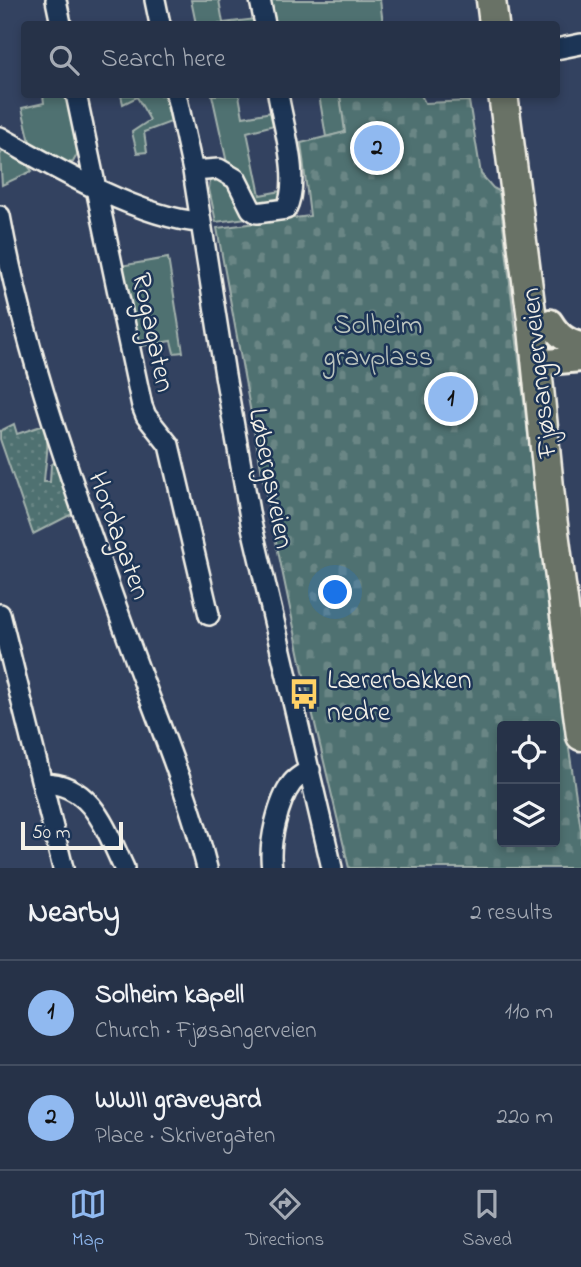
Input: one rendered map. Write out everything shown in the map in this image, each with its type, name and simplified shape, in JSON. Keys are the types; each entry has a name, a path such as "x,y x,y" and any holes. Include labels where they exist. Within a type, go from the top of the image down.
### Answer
{"highway":[{"path":"491,0 494,21"},
{"path":"510,0 513,21"},
{"name":"Fjøsangerveien","path":"504,98 557,361 552,517 581,736"},
{"name":"Fjøsangerveien","path":"522,98 557,361 567,514 581,625"}],"main road":[{"path":"550,322 556,332 569,342 581,345"}],"street":[{"path":"56,0 60,21"},
{"path":"155,0 159,21"},
{"path":"260,0 264,21"},
{"path":"560,48 581,44"},
{"name":"Rogagaten","path":"77,98 142,406 146,416 169,445 209,614"},
{"name":"Løbergsveien","path":"177,98 193,171 246,500 332,868"},
{"path":"193,171 219,169 236,179 251,209 257,213 286,209 290,201 292,179 279,98"},
{"path":"0,137 112,195 169,217 200,222"},
{"name":"Hordagaten","path":"0,216 22,321 60,449 181,781 207,868"},
{"path":"0,614 63,868"},
{"path":"272,868 273,837 286,795 298,776 310,770"},
{"path":"43,783 57,783 69,787 90,805 102,822 124,868"}],"green space":[{"path":"191,0 219,0 223,21 195,21"},
{"path":"269,0 380,0 383,21 275,21"},
{"path":"43,98 68,99 78,153 73,162 68,163 30,142 22,108 44,103"},
{"path":"122,98 135,98 123,104"},
{"path":"138,98 165,98 171,122 144,132 147,152 137,153 132,132 150,120"},
{"path":"213,98 240,98 243,117 272,112 274,125 247,132 260,195 281,191 281,201 271,206 253,202 241,170 227,163"},
{"path":"320,98 340,98 346,132 326,137"},
{"name":"Solheim gravplass","path":"340,98 422,98 425,103 469,101 481,174 499,191 550,620 581,830 581,868 349,868 307,690 263,479 217,228 310,216 301,143 345,132"},
{"path":"9,150 29,161 28,166 32,171 2,185 0,155"},
{"path":"218,177 225,179 255,217 216,222 209,189 210,181"},
{"path":"168,258 183,352 174,353 171,341 135,347 120,266"},
{"path":"14,424 17,434 44,425 47,446 44,482 50,482 51,465 55,462 74,513 33,534 0,439 0,431"}],"place":[{"name":"WWII graveyard","path":"377,148"},
{"name":"Solheim kapell","path":"451,399"},
{"name":"Lærerbakken nedre","path":"304,694"}]}
